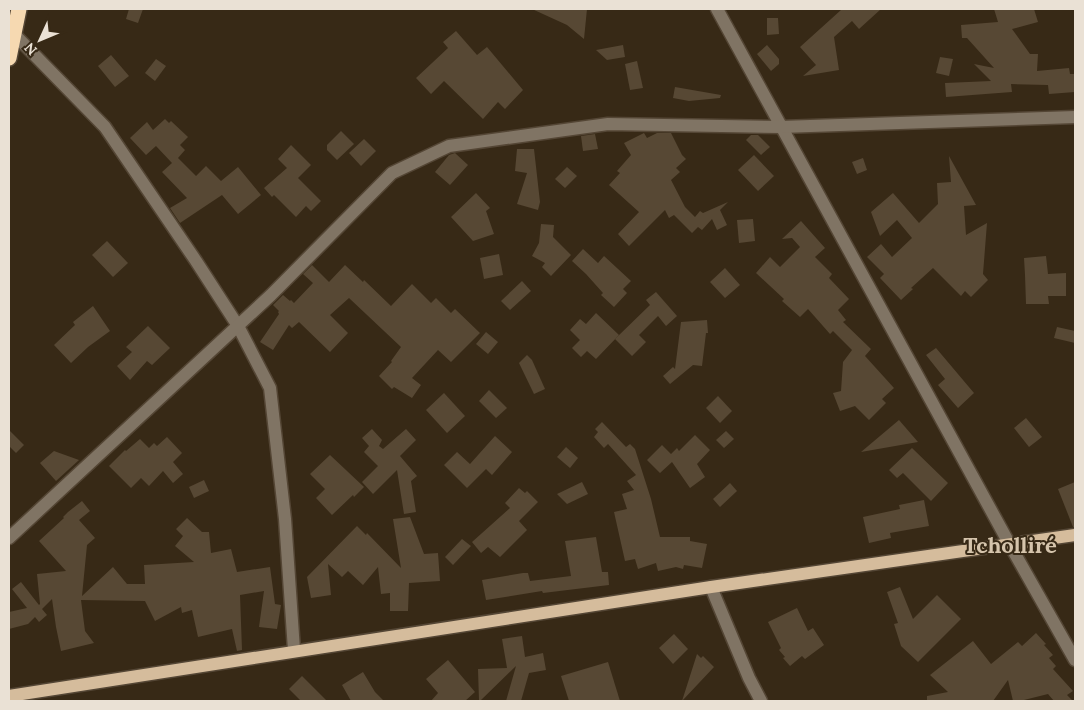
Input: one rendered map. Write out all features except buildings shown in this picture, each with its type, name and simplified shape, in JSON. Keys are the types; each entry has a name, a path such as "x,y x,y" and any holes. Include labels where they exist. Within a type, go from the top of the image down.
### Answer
{"highway":[{"path":"9,58 11,30 19,9"}],"main road":[{"path":"9,696 294,650 711,587 1075,535"}],"street":[{"path":"717,9 1075,660"},
{"path":"11,30 105,127 238,326 270,388 285,519 294,650"},
{"path":"9,538 271,295 392,173 449,146 608,124 781,127 1075,117"},
{"path":"711,587 749,678 761,701"}],"district":[{"name":"Tcholliré","path":"1010,545"}]}
